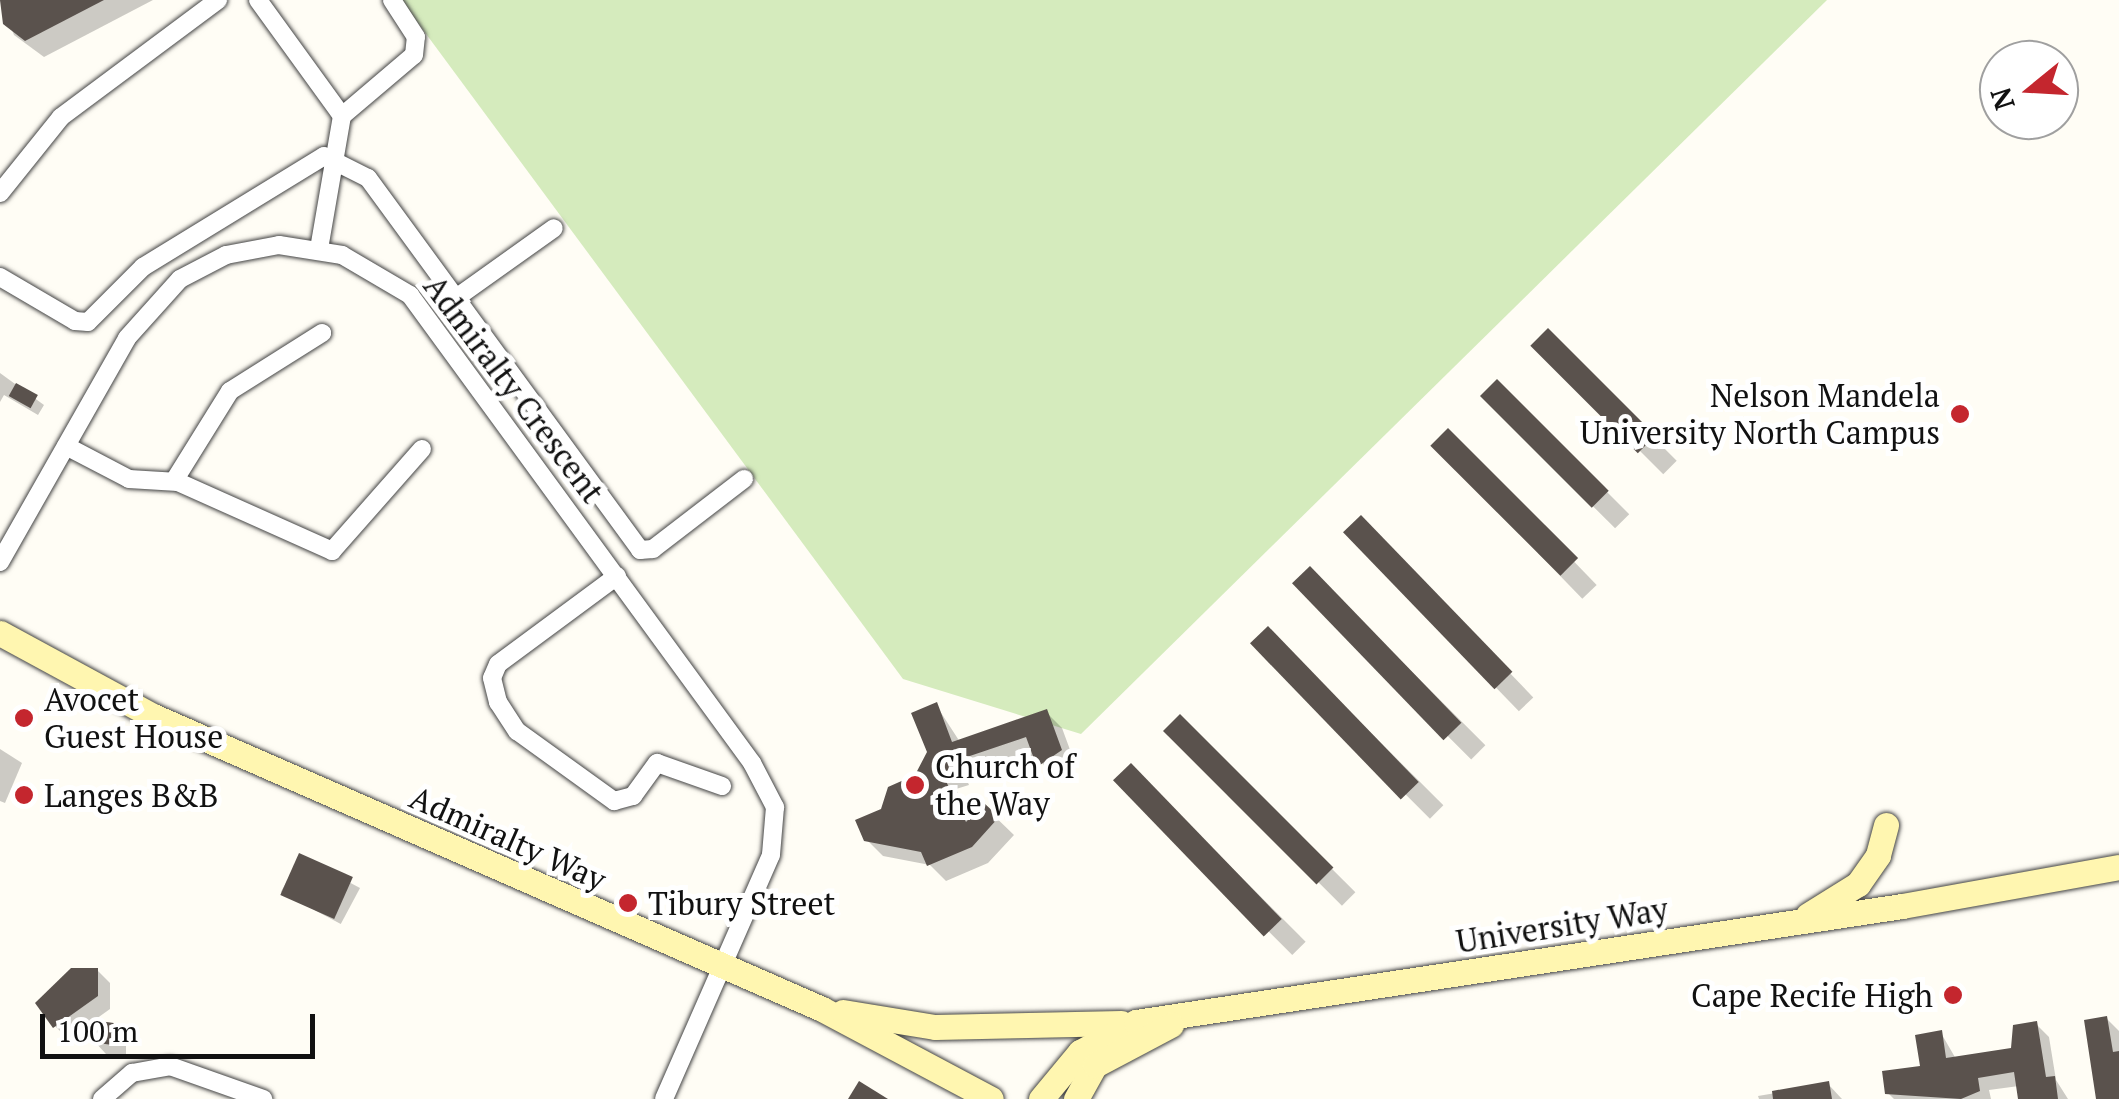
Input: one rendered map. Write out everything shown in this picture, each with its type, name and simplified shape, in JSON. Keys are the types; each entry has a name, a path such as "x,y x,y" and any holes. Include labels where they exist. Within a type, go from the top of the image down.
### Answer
{"main road":[{"name":"Admiralty Way","path":"0,634 153,716 822,1009 991,1099"},
{"path":"1784,924 1858,884 1878,855 1886,825"},
{"name":"University Way","path":"1041,1099 1080,1052 1136,1022 1784,924 2119,867"},
{"path":"822,1009 935,1027 1136,1022"},
{"path":"1076,1099 1095,1065 1194,1014"}],"street":[{"path":"0,193 51,125 218,0"},
{"path":"258,0 342,116"},
{"path":"319,249 342,116 414,56 416,36 392,0"},
{"path":"0,278 75,321 88,322 168,250 221,222 314,156 334,159 368,178 640,550 653,549 744,479"},
{"path":"456,298 554,228"},
{"name":"Admiralty Crescent","path":"0,562 137,322 180,279 243,250 319,249 371,266 410,295 752,763 775,807 774,845 721,968"},
{"path":"174,481 230,391 322,333"},
{"path":"66,446 139,483 174,481 332,551 422,448"},
{"path":"617,576 498,664 492,687 503,714 574,777 614,802 633,796 657,764 722,786"},
{"path":"664,1099 721,968"},
{"path":"102,1099 132,1073 188,1068 262,1099"}],"green space":[{"path":"401,0 1827,0 1081,734 903,679"}],"building":[{"path":"0,0 104,0 25,41 3,24"},
{"path":"1548,328 1655,435 1638,453 1530,346"},
{"path":"1497,379 1609,491 1592,508 1480,396"},
{"path":"16,383 38,395 31,408 9,396"},
{"path":"1448,428 1578,558 1560,576 1430,446"},
{"path":"1361,515 1512,672 1494,689 1343,532"},
{"path":"1310,566 1461,723 1443,740 1292,583"},
{"path":"1268,626 1419,782 1401,799 1250,643"},
{"name":"Church of the Way","path":"937,702 952,742 1047,709 1062,750 1037,767 1026,737 952,762 954,768 942,773 966,822 984,803 999,817 972,847 927,866 921,852 864,841 855,820 881,809 888,787 915,775 927,752 911,713"},
{"path":"1180,714 1333,867 1316,884 1163,731"},
{"path":"1131,763 1282,919 1264,936 1113,780"},
{"path":"299,853 353,877 334,919 280,895"},
{"path":"71,968 98,968 98,996 53,1028 35,1003"},
{"path":"2107,1016 2113,1052 2119,1051 2119,1099 2096,1099 2084,1020"},
{"path":"92,1020 114,1023 111,1045 89,1042"},
{"path":"2037,1021 2046,1077 2055,1076 2058,1099 2018,1099 2014,1072 1978,1078 1980,1091 1961,1099 1885,1094 1882,1071 1920,1066 1915,1035 1942,1030 1946,1058 2011,1048 2013,1025"},
{"path":"859,1081 888,1099 848,1099"},
{"path":"1829,1081 1832,1099 1773,1099 1772,1091"}],"place":[{"name":"Nelson Mandela University North Campus","path":"1960,414"},
{"name":"Avocet Guest House","path":"24,718"},
{"name":"Church of the Way","path":"915,785"},
{"name":"Langes B&B","path":"24,795"},
{"name":"Tibury Street","path":"628,903"},
{"name":"Cape Recife High","path":"1953,995"}]}
